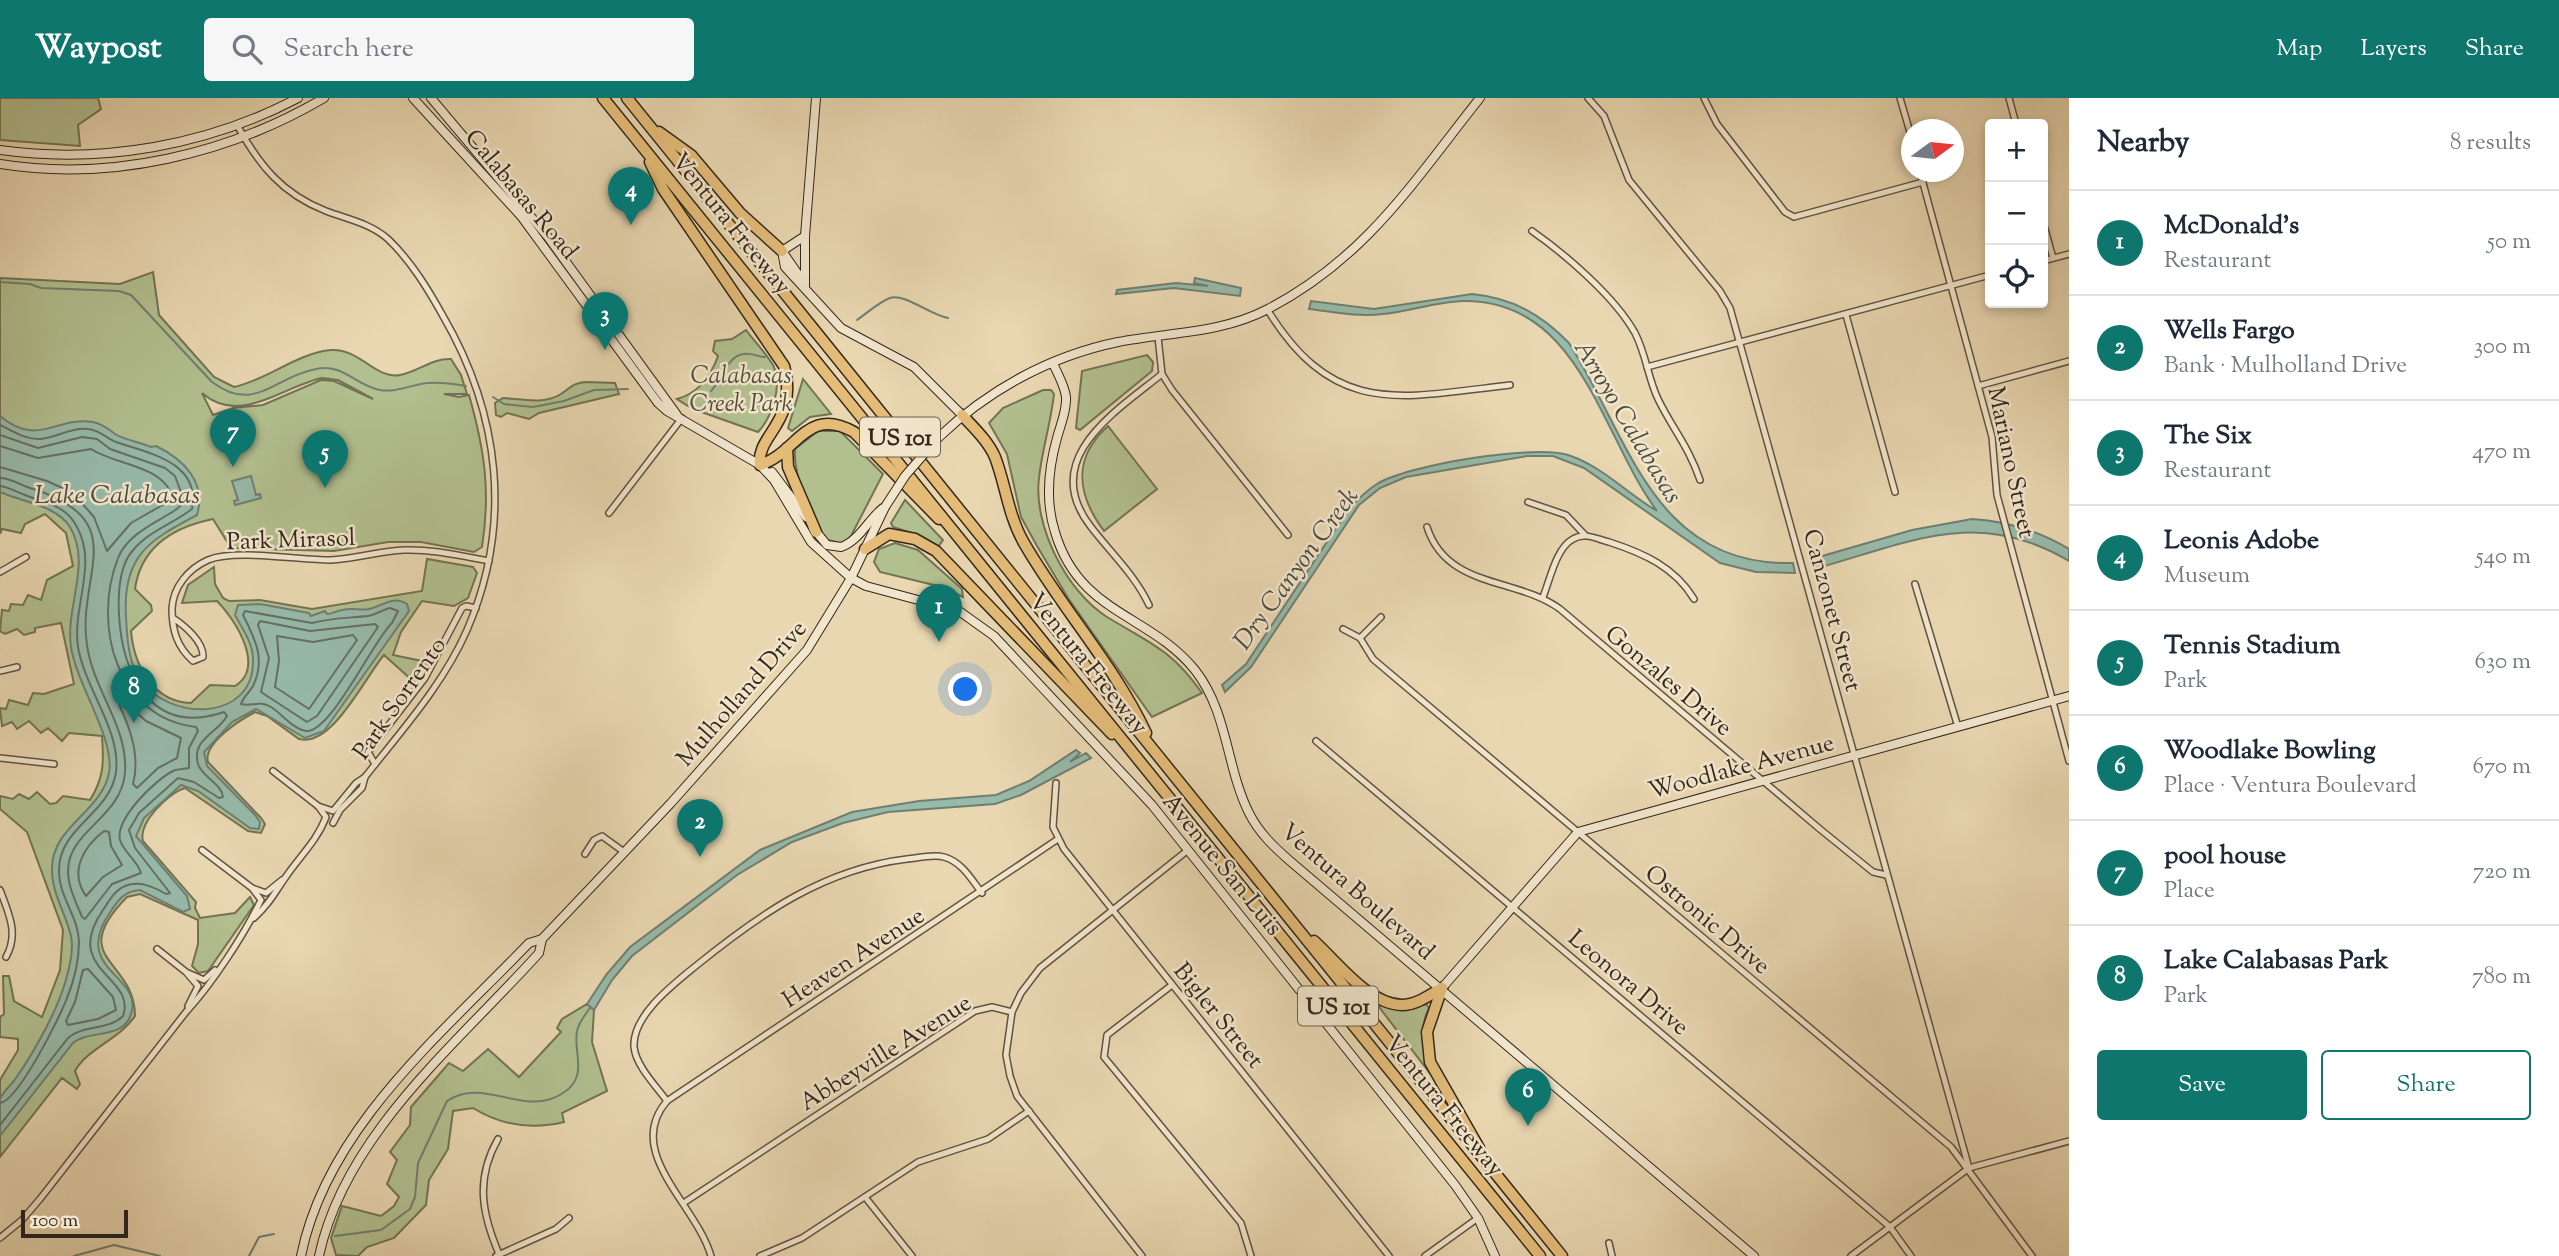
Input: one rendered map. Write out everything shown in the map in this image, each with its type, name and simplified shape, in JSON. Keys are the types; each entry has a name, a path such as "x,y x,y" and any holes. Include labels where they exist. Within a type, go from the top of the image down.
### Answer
{"highway":[{"name":"Ventura Freeway","path":"603,98 976,555 1540,1256"},
{"name":"Ventura Freeway","path":"627,98 1562,1256"},
{"path":"648,123 691,155 740,213 782,251"},
{"path":"642,146 663,189 784,366 788,391 786,408 759,455 760,465 774,459 810,428 838,425 854,432 976,555"},
{"path":"962,415 995,457 1009,513 1027,548 1125,692 1154,748"},
{"path":"787,448 788,467 816,532"},
{"path":"864,549 890,534 915,539 936,551 1086,710 1137,757"},
{"path":"1286,915 1361,985 1388,1002 1401,1005 1413,1003 1442,989"},
{"path":"1442,989 1427,1032 1430,1062 1472,1130 1485,1161"}],"main road":[{"path":"0,150 62,155 127,152 190,139 237,125 298,98"},
{"path":"0,163 54,169 134,164 185,155 244,137 324,98"},
{"name":"Calabasas Road","path":"413,98 521,216 641,382 667,411 760,465 774,480 811,542 851,578"},
{"name":"Calabasas Road","path":"431,98 548,237 679,416"},
{"path":"805,286 805,236 816,98"},
{"name":"Mulholland Drive","path":"301,1256 321,1192 346,1144 379,1101 528,943 542,939 795,665 824,626 851,578 885,507 905,476 938,438 962,415 1006,385 1053,363 1119,342 1212,329 1267,309 1319,278 1372,234 1480,98"},
{"path":"805,236 782,251 785,267 841,328 914,367 962,415"},
{"name":"Ventura Boulevard","path":"1053,363 1066,401 1051,467 1049,503 1055,534 1071,568 1096,597 1171,646 1203,681 1218,710 1248,812 1272,845 1754,1256"},
{"path":"760,465 779,478 816,532 827,545 834,548 849,545 867,520 885,507"},
{"name":"Avenue San Luis","path":"851,578 866,586 959,611 982,625 1138,790 1188,850 1455,1185 1478,1218 1495,1256"},
{"name":"Woodlake Avenue","path":"1578,832 2069,696"},
{"path":"1442,989 1578,832"},
{"name":"Mulholland Drive","path":"319,1256 337,1199 364,1148 391,1113 539,953 542,939"},
{"path":"462,1012 474,1023"}],"street":[{"name":"Canzonet Street","path":"1588,98 1604,116 1629,180 1720,291 1730,307 1969,1168"},
{"path":"1704,98 1717,124 1785,212 1794,217 1923,182"},
{"path":"1900,98 1906,119"},
{"path":"2009,98 2015,119"},
{"name":"Park Sorrento","path":"237,125 263,168 296,197 368,226 385,237 416,272 470,365 489,425 496,480 489,561 476,608 450,664 335,813"},
{"name":"Mariano Street","path":"1923,182 1992,437 1995,482 2069,761"},
{"path":"1532,231 1573,262 1626,320 1642,348 1659,401 1687,445 1700,480"},
{"path":"2048,240 2053,258"},
{"path":"2048,260 2069,254"},
{"path":"1647,367 1985,276"},
{"path":"1267,309 1284,337 1317,371 1353,389 1402,397 1510,385"},
{"path":"1846,315 1895,492"},
{"path":"1158,337 1162,374 1288,535"},
{"path":"1978,386 2069,361"},
{"path":"1149,605 1141,588 1083,516 1076,498 1074,478 1076,461 1089,436 1162,374"},
{"path":"609,513 679,416"},
{"path":"1528,502 1566,515 1585,535 1649,556 1664,566 1694,599"},
{"name":"Gonzales Drive","path":"1427,527 1434,545 1463,571 1481,581 1543,597 1873,872 1886,875"},
{"path":"1543,597 1563,548 1572,539 1585,535"},
{"name":"Park Mirasol","path":"173,618 203,649 203,657 199,661 193,661 183,652 173,632 173,618 174,594 195,567 220,557 330,559 406,550 489,561"},
{"path":"0,572 26,557"},
{"path":"1915,584 1958,727"},
{"path":"375,764 368,752 425,678 462,608 476,608"},
{"path":"1360,638 1381,617"},
{"name":"Ostronic Drive","path":"1343,629 1360,638 1373,659 1951,1147 2032,1256"},
{"path":"0,671 17,667"},
{"name":"Leonora Drive","path":"1316,741 1890,1227 1911,1256"},
{"path":"0,758 54,764"},
{"path":"273,771 318,806 335,813"},
{"name":"Bigler Street","path":"1056,783 1051,814 1058,839 1389,1256"},
{"path":"318,806 333,823"},
{"path":"251,921 270,903 284,879 321,831 326,817 335,813"},
{"path":"321,831 333,823 335,813"},
{"path":"585,853 594,840 602,836 624,852"},
{"name":"Heaven Avenue","path":"667,1101 982,893 1058,839"},
{"path":"202,849 252,888 261,900 270,903"},
{"name":"Abbeyville Avenue","path":"685,1202 975,1012 992,1007 1012,1012 1021,993 1040,968 1188,850"},
{"path":"711,1256 702,1231 652,1150 650,1133 654,1118 667,1101 638,1060 634,1046 636,1032 664,991 749,923 805,890 832,878 896,860 942,856 963,868 982,893"},
{"path":"0,1238 22,1220 40,1199 186,1012 207,989 251,921 261,900 284,879"},
{"path":"252,888 271,895 270,903"},
{"path":"0,890 14,933 14,944 6,957"},
{"path":"157,949 186,972 198,986 207,989"},
{"path":"186,1012 198,986 219,967"},
{"path":"186,972 204,980 207,989"},
{"path":"1172,985 1107,1035 1104,1057 1241,1223 1251,1256"},
{"path":"1012,1012 1006,1055 1017,1096 1142,1256"},
{"path":"760,1256 802,1238 927,1157 988,1139 1029,1111"},
{"path":"498,1139 489,1153 482,1199 498,1255 556,1229 569,1218"},
{"path":"1851,1256 1969,1168 2069,1140"},
{"path":"865,1197 912,1256"},
{"path":"1424,1256 1478,1218"},
{"path":"1609,1243 1612,1256"}],"green space":[{"path":"0,98 98,98 101,109 78,125 80,146 0,140"},
{"path":"153,272 159,315 214,377 234,387 258,379 306,356 331,350 351,354 375,369 391,375 400,375 451,359 461,375 467,394 444,394 459,397 469,395 485,470 485,526 482,547 474,552 421,542 388,542 334,551 231,548 213,519 173,533 152,550 138,574 135,589 151,605 152,611 131,631 136,656 156,689 178,701 191,703 210,685 235,686 244,678 248,667 248,656 239,631 217,601 182,603 188,585 214,567 215,584 223,598 229,601 260,600 312,609 422,591 427,559 473,567 477,573 468,598 454,606 422,601 401,632 393,655 427,662 414,682 384,655 347,709 324,733 311,739 299,739 267,716 255,712 232,726 211,747 208,762 261,818 265,824 261,833 248,831 185,788 163,802 156,810 145,826 143,841 196,902 195,908 200,918 235,913 250,897 254,905 208,971 199,973 192,966 198,944 198,920 140,894 127,897 110,918 102,934 102,947 125,982 132,997 135,1016 121,1031 81,1063 75,1071 80,1084 77,1089 62,1078 0,1157 0,1080 18,1050 18,1039 0,1037 0,1017 4,1014 3,976 9,976 14,1001 42,1017 60,970 63,930 27,832 0,809 0,796 13,799 19,794 29,799 37,792 50,804 56,803 63,796 90,800 100,777 103,754 102,736 69,733 62,741 48,728 41,733 29,721 17,729 12,722 2,726 0,708 6,709 9,700 28,705 33,693 44,694 74,684 61,623 35,628 35,632 24,635 17,629 5,634 0,631 2,610 9,611 11,604 23,605 28,595 41,600 47,580 73,566 66,533 45,514 25,524 21,533 2,529 0,534 0,278 120,284","holes":["322,378 338,380 373,399 334,381 321,380 263,405 233,408 213,415 202,393 216,402 231,406 246,405"]},
{"name":"Calabasas Creek Park","path":"746,330 773,365 776,373 775,401 758,432 693,409 677,399 692,393 708,377 718,356 713,351 715,341 732,339"},
{"path":"1147,355 1153,362 1152,371 1080,430 1076,428 1082,371"},
{"path":"803,379 831,414 810,417 792,431 788,428"},
{"path":"585,382 615,383 619,394 539,413 529,419 507,413 501,417 496,415 495,403 503,398 547,399"},
{"path":"1043,390 1051,390 1054,394 1040,468 1039,497 1041,516 1056,556 1066,575 1092,606 1170,657 1202,693 1152,717 1068,598 1037,546 1021,517 1007,454 989,423 1003,408"},
{"path":"1108,426 1157,489 1104,531 1088,504 1082,477 1088,451"},
{"path":"818,431 840,431 883,474 851,536 843,544 825,539 809,508 797,471 795,449"},
{"path":"905,500 943,540 938,547 918,535 893,527 891,523"},
{"path":"895,543 918,550 962,589 963,597 942,587 880,572 874,562 879,549"},
{"path":"1384,1003 1405,1008 1426,1004 1429,1008 1423,1033 1424,1050 1432,1076 1379,1007"},
{"path":"587,1004 594,1010 592,1042 607,1091 562,1113 564,1122 540,1126 517,1125 495,1119 473,1108 453,1111 448,1149 429,1180 426,1205 394,1238 367,1247 358,1256 336,1255 331,1238 342,1206 381,1216 394,1206 399,1197 387,1184 397,1160 390,1152 410,1125 411,1107 449,1063 463,1071 488,1049 519,1077 561,1032 557,1028 562,1019"}],"water":[{"path":"1195,278 1241,288 1240,296 1174,288 1116,294 1117,290 1176,283 1208,286 1194,283"},
{"path":"1472,294 1500,299 1525,309 1548,324 1569,343 1630,456 1651,490 1677,520 1708,543 1746,558 1793,563 1795,573 1756,572 1720,563 1584,468 1553,456 1527,456 1406,477 1380,488 1359,505 1251,667 1225,692 1222,685 1246,664 1346,513 1368,490 1393,477 1473,458 1531,452 1554,453 1571,456 1594,467 1657,511 1637,480 1583,377 1561,347 1535,322 1503,306 1463,301 1374,315 1309,309 1311,301 1374,309"},
{"name":"Lake Calabasas","path":"0,416 25,430 47,429 80,421 103,425 123,438 166,451 183,465 196,482 199,492 197,515 166,533 142,552 134,564 126,596 128,640 135,671 152,692 169,703 208,709 225,705 240,695 250,680 253,653 235,615 238,605 260,604 309,613 311,616 325,611 327,614 346,609 369,609 397,601 407,604 409,611 324,731 305,738 256,709 232,722 204,752 207,766 255,815 260,822 259,829 250,828 198,791 181,785 144,818 136,836 187,896 190,909 183,912 140,890 126,894 117,903 100,931 98,947 103,960 129,991 133,1003 130,1017 119,1029 73,1043 0,1136 0,1099 23,1068 44,1032 61,995 69,966 71,936 54,887 54,855 67,831 97,799 104,787 109,773 109,759 101,728 80,678 71,647 71,617 79,556 76,541 70,527 56,514 0,492"},
{"path":"251,476 256,495 260,494 261,498 235,505 234,501 238,500 232,481"},
{"path":"1972,519 2010,525 2046,537 2069,549 2069,561 2036,544 2004,535 1973,533 1912,541 1814,569 1812,559 1912,530"},
{"path":"1076,750 1080,753 1070,762 1086,753 1091,758 1021,795 995,804 888,812 843,823 792,842 737,875 632,956 612,980 594,1010 587,1004 606,975 630,947 760,850 852,812 919,801 996,795 1029,781"}],"waterway":[{"name":"Arroyo Calabasas","path":"0,282 30,284 41,288 119,291 131,295 212,382 240,395 264,390 301,373 326,368 342,372 380,390 433,383 466,386"},
{"name":"Arroyo Calabasas","path":"857,320 882,302 896,297 948,318"},
{"name":"Arroyo Calabasas","path":"711,391 726,367 736,357 742,354 765,357"},
{"name":"Arroyo Calabasas","path":"493,397 504,404 533,407 564,401 594,390 628,389"},
{"name":"Dry Canyon Creek","path":"335,1236 381,1230 410,1209 415,1197 418,1163 447,1101 462,1094 476,1093 536,1102 551,1099 566,1091 573,1084 578,1070 577,1031 590,1008"},
{"name":"Dry Canyon Creek","path":"249,1256 259,1237 274,1234"},
{"name":"Dry Canyon Creek","path":"74,1256 114,1245 160,1256"}],"place":[{"name":"Leonis Adobe","path":"631,225"},
{"name":"The Six","path":"605,350"},
{"name":"pool house","path":"233,467"},
{"name":"Tennis Stadium","path":"325,488"},
{"name":"McDonald's","path":"939,642"},
{"name":"Lake Calabasas Park","path":"134,723"},
{"name":"Wells Fargo","path":"700,857"},
{"name":"Woodlake Bowling","path":"1528,1126"}]}
